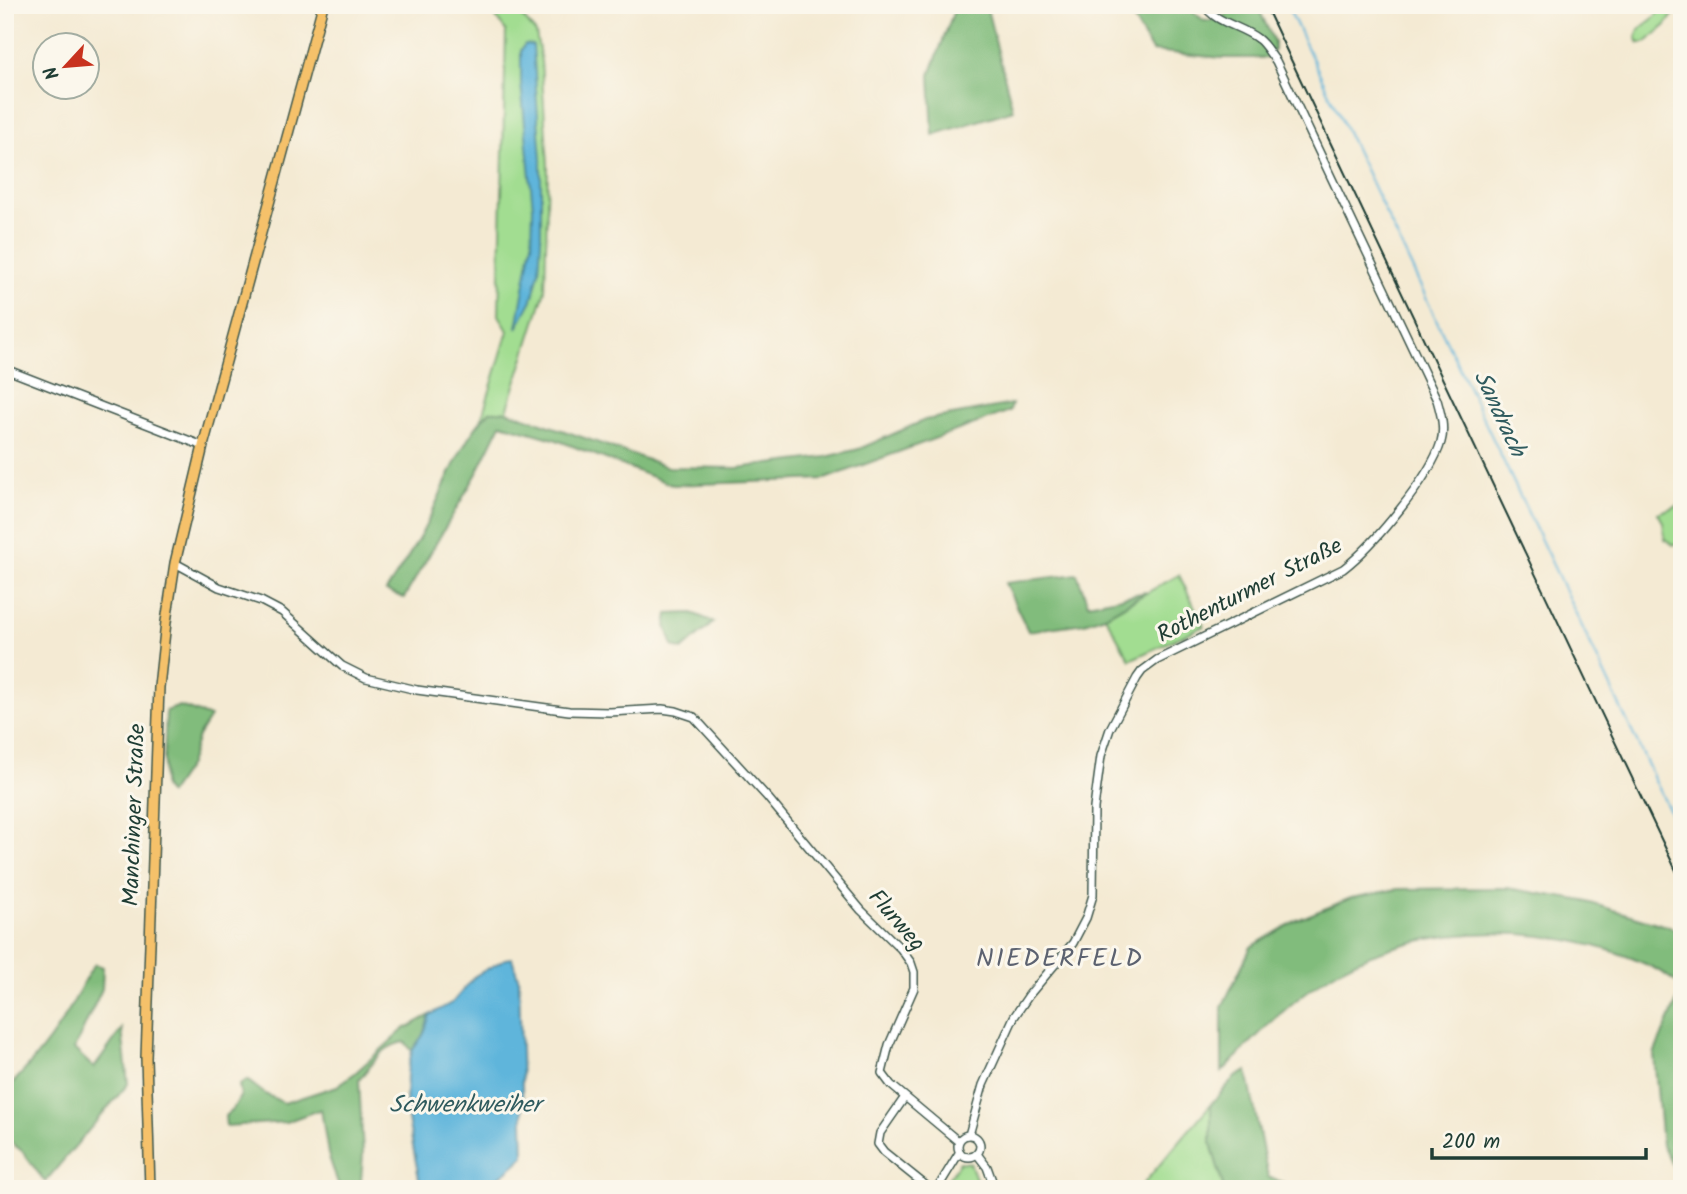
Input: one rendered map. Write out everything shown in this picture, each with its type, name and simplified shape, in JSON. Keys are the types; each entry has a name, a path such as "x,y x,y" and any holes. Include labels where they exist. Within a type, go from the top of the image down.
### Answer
{"main road":[{"name":"Manchinger Straße","path":"150,1189 146,1058 159,687 166,622 175,563 203,446 323,5"}],"street":[{"name":"Rothenturmer Straße","path":"969,1135 980,1092 1014,1017 1028,995 1073,943 1084,925 1093,895 1094,808 1101,756 1110,729 1137,678 1157,660 1343,569 1361,556 1377,540 1419,481 1435,457 1442,440 1443,419 1437,400 1276,61 1257,38 1219,18 1204,5"},
{"path":"5,369 203,446"},
{"name":"Flurweg","path":"175,563 219,587 261,601 282,612 342,666 366,678 417,690 569,711 662,709 694,718 768,798 861,910 911,962 914,988 882,1066 882,1073 886,1080 958,1141"},
{"path":"905,1097 880,1133 878,1144 884,1152 930,1189"},
{"path":"977,1154 967,1158 959,1153 958,1141 969,1135 979,1141 977,1154 995,1189"},
{"path":"937,1189 959,1153"}],"green space":[{"path":"487,5 513,5 536,33 541,61 548,165 545,290 507,411 490,411 481,420 508,331 499,315 506,31"},
{"path":"956,5 986,5 1013,110 933,135 930,75"},
{"path":"1105,5 1190,5 1204,21 1218,19 1227,14 1228,5 1257,5 1274,42 1274,50 1267,58 1222,58 1152,51 1131,15"},
{"path":"1662,5 1680,5 1666,25 1645,43 1639,43 1636,37 1639,29 1655,17"},
{"path":"1012,404 1010,411 825,479 673,485 554,439 501,424 476,475 404,598 386,591 422,534 470,436 490,411 507,411 668,467 737,468 826,457 859,449 925,420"},
{"path":"1682,504 1682,542 1673,545 1665,539 1663,522 1658,513"},
{"path":"1077,574 1088,604 1146,592 1105,616 1084,623 1028,631 1005,583"},
{"path":"1179,575 1204,626 1130,660 1105,616"},
{"path":"692,613 714,622 682,650 673,646 666,626 668,614"},
{"path":"180,706 210,717 198,736 189,765 169,794 163,787 166,711"},
{"path":"1507,888 1584,901 1682,933 1682,986 1650,966 1575,941 1493,933 1451,936 1411,943 1372,954 1321,981 1276,1018 1222,1072 1222,1007 1251,947 1297,920 1351,898 1398,889"},
{"path":"95,964 103,967 102,989 74,1049 94,1068 122,1029 128,1084 45,1182 22,1151 5,1138 5,1091 32,1062 56,1030"},
{"path":"1682,990 1682,1182 1662,1146 1654,1054"},
{"path":"430,1015 423,1035 412,1051 405,1042 390,1047 359,1080 363,1154 361,1181 364,1189 340,1189 328,1154 321,1109 286,1122 226,1126 225,1116 233,1109 241,1095 239,1085 247,1080 265,1094 284,1103 337,1086 404,1029"},
{"path":"1247,1071 1268,1177 1296,1189 1224,1189 1211,1143 1211,1104 1235,1077"},
{"path":"1211,1104 1211,1143 1224,1189 1139,1189"},
{"path":"960,1162 970,1163 980,1189 941,1189"}],"water":[{"path":"525,44 533,45 541,160 541,241 539,272 532,300 517,328 532,243 533,208 521,83 521,50"},
{"name":"Schwenkweiher","path":"512,958 519,980 524,1156 499,1177 477,1187 421,1189 406,1109 407,1073 412,1051 423,1035 430,1015 453,1002 475,976 505,959"}],"waterway":[{"name":"Sandrach","path":"1287,5 1682,837"}],"railway":[{"path":"1265,5 1682,883"}],"district":[{"name":"NIEDERFELD","path":"1060,959"}]}
